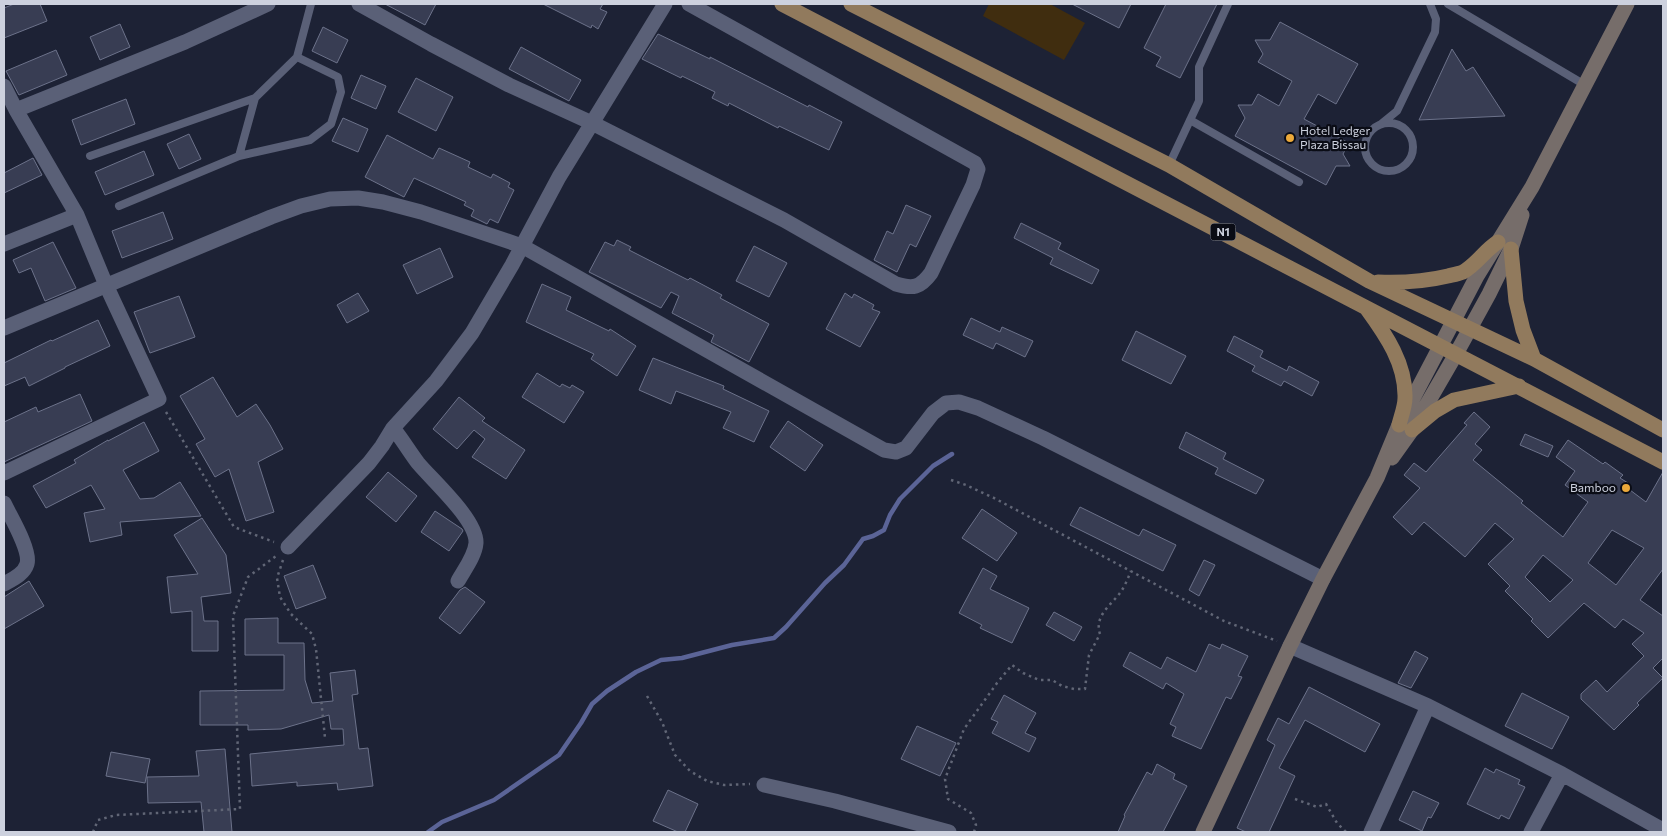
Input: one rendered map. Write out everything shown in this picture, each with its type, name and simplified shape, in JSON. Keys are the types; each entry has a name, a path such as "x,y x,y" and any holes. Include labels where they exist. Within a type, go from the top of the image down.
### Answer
{"main road":[{"name":"N1","path":"782,4 1663,462"},
{"name":"N1","path":"851,4 1169,165 1369,281 1534,360 1663,430"},
{"path":"1369,281 1407,283 1432,280 1461,273 1478,261 1492,246 1505,245 1523,330 1534,360"},
{"path":"1365,306 1386,335 1402,372 1405,398 1405,428 1454,400 1519,386"}],"street":[{"path":"16,110 184,42 268,4"},
{"path":"359,4 509,85 592,123 784,220 896,284 907,287 925,282 976,178 978,169 975,163 690,4"},
{"path":"288,547 368,463 382,446 393,428 436,381 462,347 493,298 559,177 665,4"},
{"path":"1203,832 1323,579 1405,428 1456,354 1489,294 1505,245 1532,187 1627,4"},
{"path":"4,86 76,215 159,399 4,474"},
{"path":"4,328 301,206 330,199 358,198 384,202 422,212 522,246 884,450 896,452 906,448 934,413 946,403 959,402 978,408 1043,438 1323,579"},
{"path":"4,244 76,215"},
{"path":"1405,428 1440,346 1477,276 1505,245"},
{"path":"393,428 418,462 459,508 469,522 475,536 474,550 458,581"},
{"path":"4,503 27,554 27,564 21,573 4,584"},
{"path":"1290,646 1428,706 1562,774 1663,830"},
{"path":"1371,832 1428,706"},
{"path":"1531,832 1562,774"},
{"path":"764,785 835,801 949,832"}],"lane":[{"path":"90,156 255,98 297,57 311,4"},
{"path":"1169,165 1199,101 1198,67 1228,4"},
{"path":"1378,126 1391,123 1400,126 1409,133 1413,141 1412,157 1402,168 1396,171 1384,171 1373,165 1366,155 1366,142 1371,131 1397,111 1435,32 1436,19 1430,4"},
{"path":"1448,4 1585,85"},
{"path":"119,206 239,156 310,140 331,124 340,92 338,77 297,57"},
{"path":"239,156 255,98"},
{"path":"1190,120 1299,182"}],"path":[{"path":"159,399 234,527 288,547"},
{"path":"952,480 994,498 1224,620 1290,646"},
{"path":"288,547 277,578 280,597 291,614 312,634 316,649 326,738"},
{"path":"93,832 98,820 116,815 240,809 233,616 248,577 288,547"},
{"path":"974,832 976,824 971,814 948,799 946,780 964,729 1012,665 1023,673 1039,680 1052,680 1062,686 1085,689 1089,655 1100,634 1098,627 1100,618 1119,594 1131,571"},
{"path":"647,696 662,722 676,756 690,771 707,781 724,785 745,783 764,785"},
{"path":"1296,799 1317,807 1326,804 1337,824 1346,832"}],"shaded area":[{"path":"989,4 1050,4 1085,23 1064,60 983,16"}],"building":[{"path":"14,4 40,4 47,21 4,38 4,8"},
{"path":"385,4 436,4 425,25"},
{"path":"543,4 603,4 600,9 607,12 598,29 592,25 591,28"},
{"path":"1072,4 1131,4 1119,28"},
{"path":"1166,4 1217,4 1180,78 1156,66 1161,57 1144,48"},
{"path":"1280,22 1358,64 1336,104 1318,94 1304,119 1349,143 1343,154 1350,166 1336,166 1326,185 1235,136 1245,118 1238,105 1252,105 1258,94 1279,106 1292,81 1258,62 1263,54 1255,40 1270,40"},
{"path":"120,24 130,47 100,60 90,37"},
{"path":"323,27 348,40 337,63 312,51"},
{"path":"658,34 710,59 710,57 808,107 809,105 842,122 829,150 779,126 778,128 729,103 728,106 712,98 715,92 642,59"},
{"path":"521,47 581,80 569,101 509,69"},
{"path":"1452,49 1466,71 1473,67 1505,116 1419,120"},
{"path":"56,50 67,75 19,95 6,71"},
{"path":"361,75 386,86 376,109 351,98"},
{"path":"416,78 453,97 436,131 398,112"},
{"path":"126,99 135,124 81,145 72,120"},
{"path":"343,118 368,129 358,152 332,141"},
{"path":"189,134 201,159 179,169 167,144"},
{"path":"387,135 433,159 439,148 470,162 468,167 491,178 493,174 510,183 508,187 514,190 498,223 490,219 487,224 471,216 474,210 464,205 466,202 414,178 404,197 365,177"},
{"path":"144,151 154,175 105,195 95,172"},
{"path":"33,158 42,175 4,193 4,173"},
{"path":"906,205 931,216 916,247 910,244 897,272 874,260 887,231 893,234"},
{"path":"163,212 173,239 122,258 112,231"},
{"path":"1021,223 1061,243 1058,249 1099,270 1092,284 1050,264 1053,258 1014,238"},
{"path":"617,240 631,247 629,250 688,280 690,278 722,295 720,298 769,324 749,362 711,342 714,335 672,313 679,296 671,292 661,308 589,272 605,242 614,246"},
{"path":"53,242 76,288 45,301 31,268 19,273 13,260"},
{"path":"754,246 787,263 769,297 736,281"},
{"path":"440,248 453,277 417,294 403,265"},
{"path":"542,284 571,297 566,310 609,331 610,329 636,346 617,376 591,359 594,354 526,322"},
{"path":"358,293 369,311 347,323 337,305"},
{"path":"845,293 852,298 854,294 874,305 872,309 880,312 860,347 826,329"},
{"path":"179,296 195,337 150,353 134,312"},
{"path":"971,318 1000,332 1002,327 1033,341 1025,357 996,343 993,349 963,335"},
{"path":"98,320 110,346 29,386 25,377 4,386 4,363"},
{"path":"1136,331 1186,356 1171,384 1122,360"},
{"path":"1234,336 1263,351 1260,357 1287,371 1289,366 1319,382 1312,396 1284,381 1281,386 1252,371 1255,366 1227,351"},
{"path":"653,358 724,386 723,389 769,411 754,442 723,428 731,412 676,391 671,404 639,390"},
{"path":"537,373 560,387 562,384 570,388 572,385 584,392 564,423 522,397"},
{"path":"213,377 237,417 256,404 283,449 258,462 274,512 246,521 229,469 215,477 196,444 205,439 180,396"},
{"path":"80,394 92,421 4,462 4,422 36,407 38,412"},
{"path":"459,397 485,418 482,421 525,450 506,479 472,457 485,439 474,430 457,449 433,429"},
{"path":"1474,412 1490,427 1475,444 1482,450 1473,460 1563,537 1588,502 1565,485 1575,471 1556,457 1568,440 1623,475 1620,478 1628,483 1626,487 1646,502 1663,472 1663,569 1640,600 1663,616 1663,658 1653,668 1663,678 1637,703 1639,705 1614,730 1581,699 1581,694 1596,680 1607,692 1644,656 1632,644 1644,633 1623,619 1615,628 1584,603 1548,638 1531,621 1533,619 1505,591 1510,586 1488,564 1514,539 1495,523 1465,557 1424,522 1412,535 1393,517 1420,488 1404,475 1414,463 1426,472 1467,425 1464,423","holes":["1612,530 1644,548 1616,585 1588,563","1543,555 1573,580 1550,602 1525,577"]},
{"path":"788,421 823,445 805,471 770,447"},
{"path":"144,422 159,451 123,470 140,499 154,498 180,482 201,516 120,522 122,535 90,542 84,513 105,509 91,485 46,508 33,486 76,463 74,460 108,440"},
{"path":"1186,432 1226,453 1223,459 1264,480 1256,494 1215,474 1218,468 1179,448"},
{"path":"1525,434 1553,446 1548,457 1520,445"},
{"path":"388,472 417,496 396,522 366,497"},
{"path":"1080,507 1139,536 1143,529 1176,545 1163,571 1070,525"},
{"path":"982,509 1017,533 997,561 962,538"},
{"path":"435,511 463,531 449,551 421,532"},
{"path":"202,518 226,555 231,593 201,597 204,621 218,621 218,651 192,651 192,611 171,613 167,577 198,574 174,535"},
{"path":"1204,560 1215,565 1199,596 1189,590"},
{"path":"313,565 326,598 296,609 284,576"},
{"path":"983,568 997,576 990,589 1029,608 1012,643 980,628 982,625 959,613"},
{"path":"29,581 44,606 4,629 4,597"},
{"path":"465,587 485,602 460,634 439,618 460,590"},
{"path":"1054,612 1082,627 1074,641 1046,625"},
{"path":"278,618 278,643 304,643 305,680 312,703 333,701 330,673 355,670 358,694 352,695 359,749 368,748 373,786 338,790 337,783 297,786 297,782 252,786 250,754 344,745 343,729 331,729 329,715 281,729 248,730 248,725 200,725 200,691 284,690 284,655 245,655 245,619"},
{"path":"1209,644 1220,649 1222,644 1248,656 1238,676 1242,677 1231,699 1226,697 1201,749 1172,736 1176,727 1170,724 1184,694 1166,683 1163,689 1123,666 1130,652 1161,669 1167,657 1196,672"},
{"path":"1415,651 1428,658 1411,688 1398,683"},
{"path":"1309,687 1380,724 1365,752 1305,720 1279,768 1295,776 1269,832 1246,832 1237,828 1275,745 1267,740 1278,718 1289,724"},
{"path":"1522,693 1569,717 1552,749 1505,726"},
{"path":"1004,695 1036,713 1025,733 1036,738 1029,752 992,733 998,722 991,719"},
{"path":"917,726 956,743 940,776 901,759"},
{"path":"225,749 232,832 204,832 201,802 148,803 147,777 199,776 196,751"},
{"path":"111,752 150,759 145,783 106,776"},
{"path":"1157,764 1175,774 1173,779 1187,786 1163,832 1118,832 1124,815 1147,772 1152,775"},
{"path":"1485,768 1494,773 1496,769 1520,780 1518,784 1525,787 1509,819 1501,815 1499,819 1467,804"},
{"path":"668,790 698,804 685,832 678,832 653,821"},
{"path":"1413,791 1439,803 1431,818 1428,817 1422,831 1399,820"}],"waterway":[{"path":"428,832 442,822 494,800 559,755 592,704 607,691 636,672 661,660 682,658 732,645 774,638 844,565 863,539 884,530 890,515 900,499 933,466 952,454"}],"place":[{"name":"Hotel Ledger Plaza Bissau","path":"1290,138"},
{"name":"Bamboo","path":"1626,488"}]}
